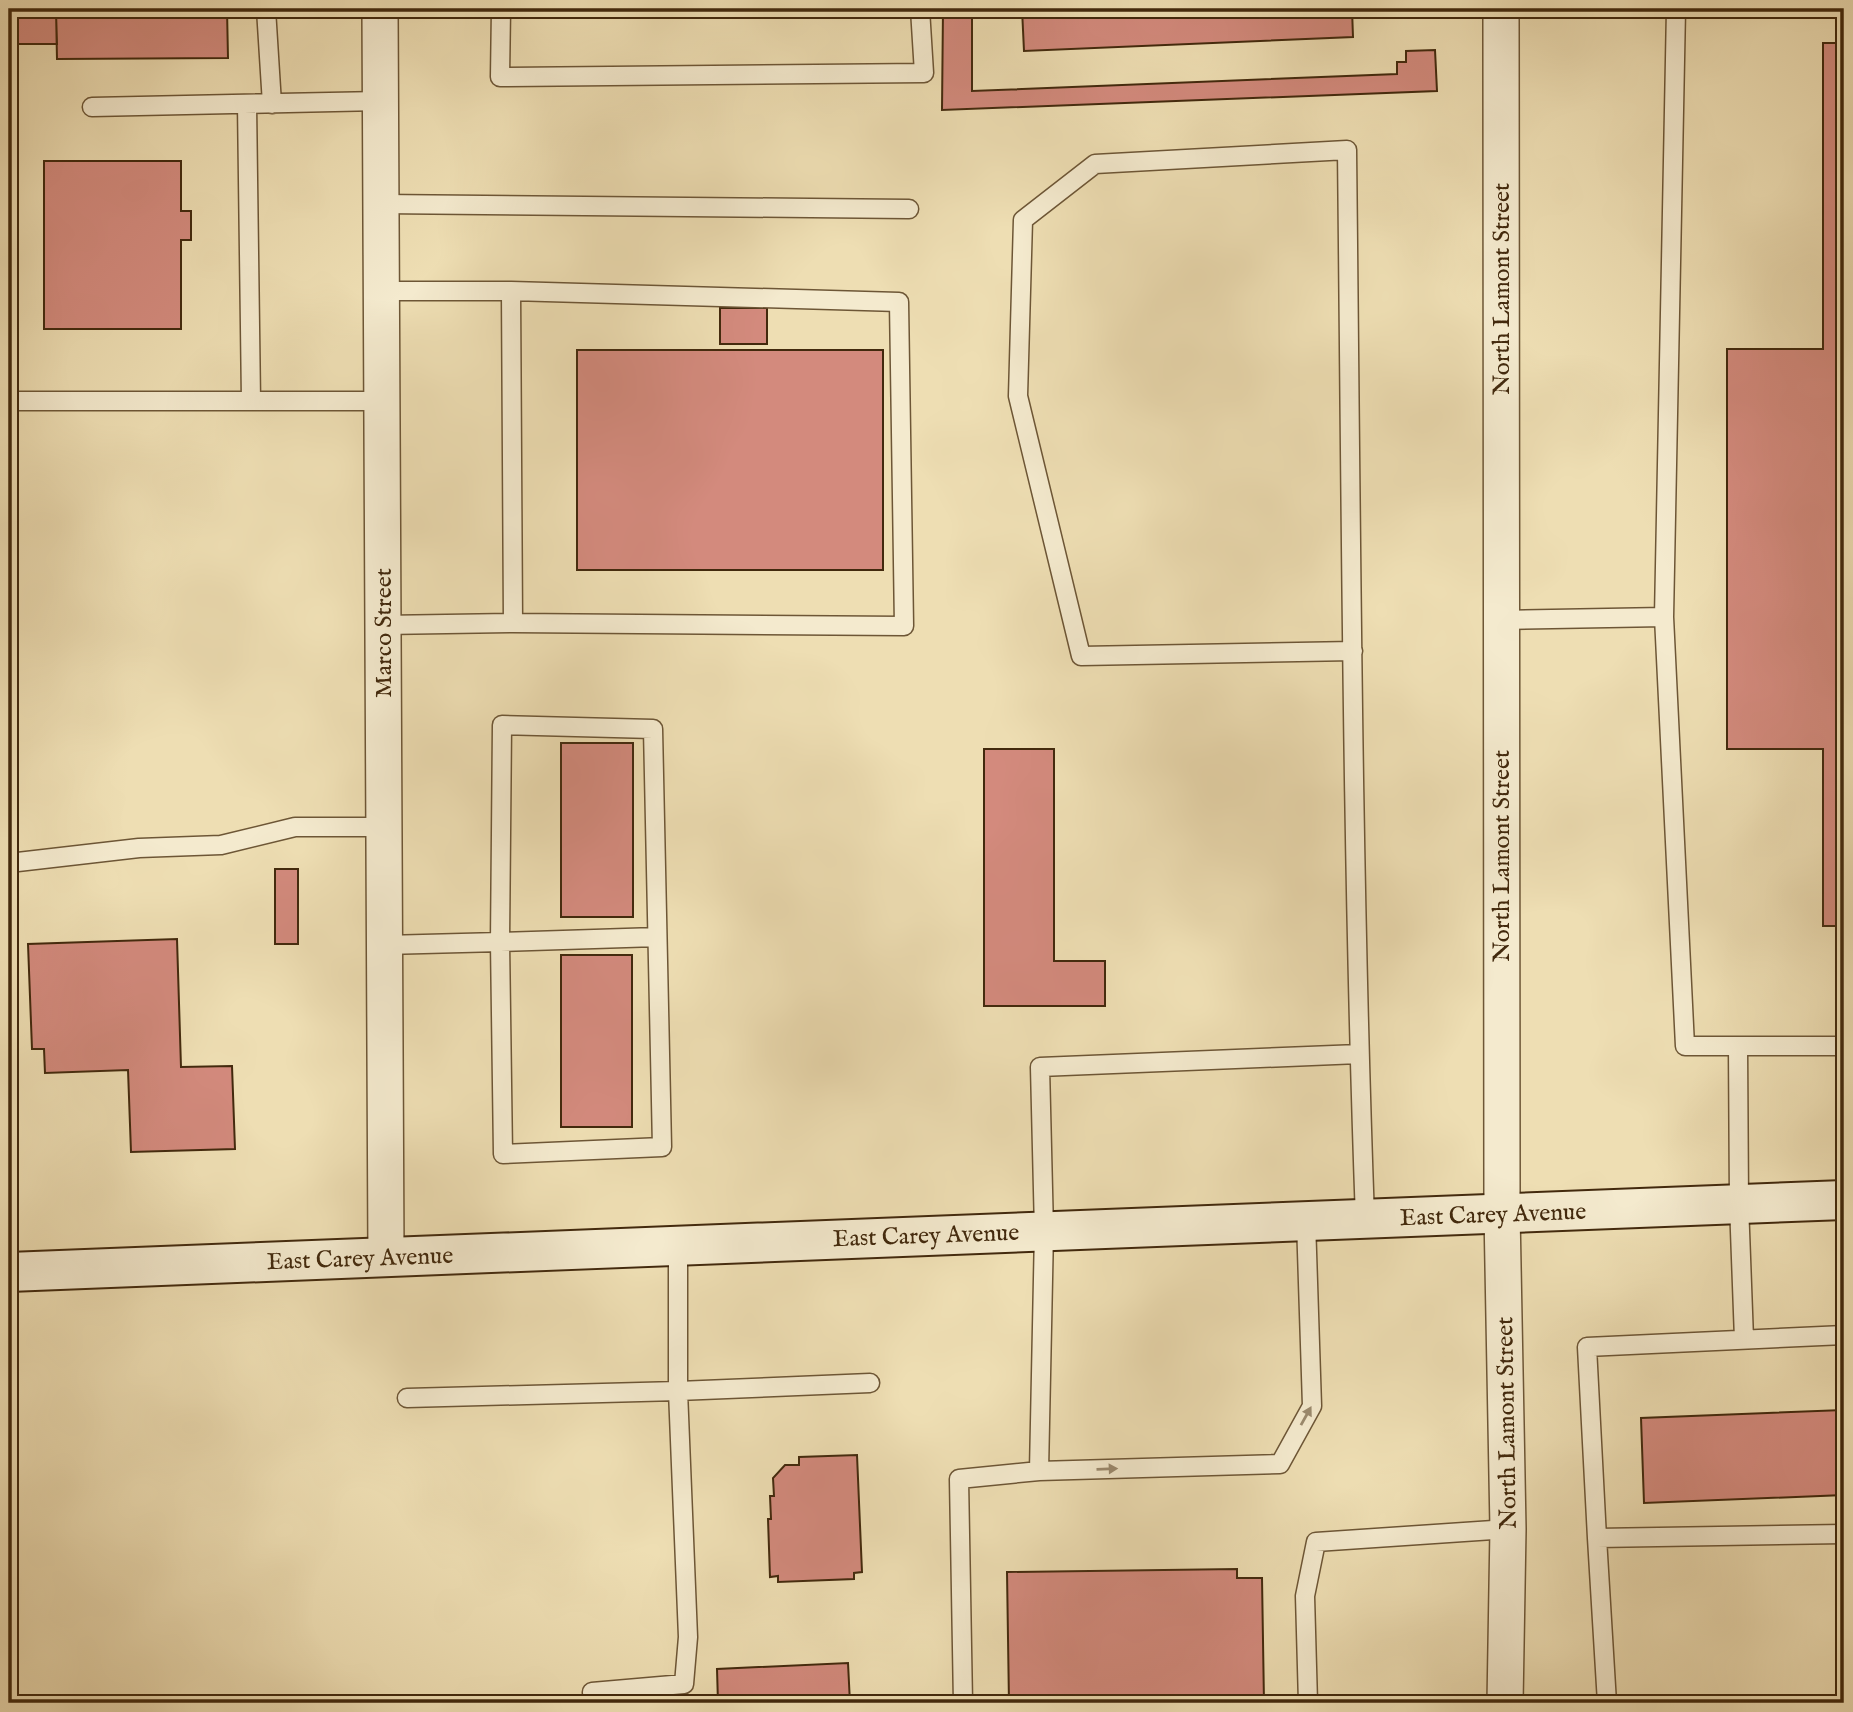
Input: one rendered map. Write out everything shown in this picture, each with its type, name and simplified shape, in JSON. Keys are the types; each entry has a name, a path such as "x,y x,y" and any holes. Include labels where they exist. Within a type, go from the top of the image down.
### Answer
{"main road":[{"name":"East Carey Avenue","path":"9,1272 1844,1200"}],"street":[{"name":"Marco Street","path":"380,9 386,1257"},
{"name":"North Lamont Street","path":"1501,9 1502,1213 1507,1529 1505,1703"}],"lane":[{"path":"266,9 272,104"},
{"path":"501,9 500,77 924,74 920,9"},
{"path":"1676,9 1664,617 1685,1046 1844,1046"},
{"path":"92,107 380,101"},
{"path":"247,104 251,401"},
{"path":"1353,651 1081,656 1018,396 1023,220 1095,164 1347,150 1360,1054 1366,1219"},
{"path":"381,204 909,209"},
{"path":"381,290 899,302 904,626 513,623 383,625"},
{"path":"511,291 513,623"},
{"path":"9,401 382,401"},
{"path":"1501,620 1664,617"},
{"path":"502,725 653,729 662,1147 503,1154 500,943 502,725"},
{"path":"9,863 139,848 220,845 295,827 384,827"},
{"path":"384,945 657,937"},
{"path":"1738,1046 1739,1204 1744,1339"},
{"path":"1039,1471 1044,1231 1041,1067 1360,1054"},
{"path":"963,1703 959,1479 1039,1471 1280,1464 1312,1406 1306,1221"},
{"path":"593,1703 592,1692 684,1684 688,1637 678,1391 678,1245"},
{"path":"1607,1703 1587,1347 1844,1335"},
{"path":"407,1398 870,1383"},
{"path":"1307,1703 1305,1596 1316,1542 1507,1529"},
{"path":"1597,1538 1844,1534"}],"building":[{"path":"9,9 56,12 57,44 9,44"},
{"path":"56,9 227,9 228,58 57,59"},
{"path":"943,9 972,9 972,91 1397,74 1397,62 1406,62 1406,51 1435,50 1437,91 942,110"},
{"path":"1022,9 1352,9 1353,37 1024,51"},
{"path":"1823,43 1844,43 1844,926 1823,926 1823,749 1727,749 1727,349 1823,349"},
{"path":"44,161 181,161 181,211 191,211 191,240 181,240 181,329 44,329"},
{"path":"720,308 767,308 767,344 720,344"},
{"path":"577,350 883,350 883,570 577,570"},
{"path":"561,743 633,743 633,917 561,917"},
{"path":"984,749 1054,749 1054,961 1105,961 1105,1006 984,1006"},
{"path":"275,869 298,869 298,944 275,944"},
{"path":"177,939 181,1067 232,1066 235,1149 131,1152 128,1070 45,1073 44,1049 32,1049 28,944"},
{"path":"561,955 632,955 632,1127 561,1127"},
{"path":"1843,1410 1844,1495 1644,1503 1641,1418"},
{"path":"857,1455 862,1572 854,1573 854,1579 778,1582 778,1576 770,1577 768,1519 771,1519 770,1496 774,1496 773,1478 785,1465 799,1465 799,1457"},
{"path":"1237,1569 1237,1578 1262,1578 1264,1703 1009,1703 1007,1572"},
{"path":"848,1663 850,1703 718,1703 717,1669"}]}
